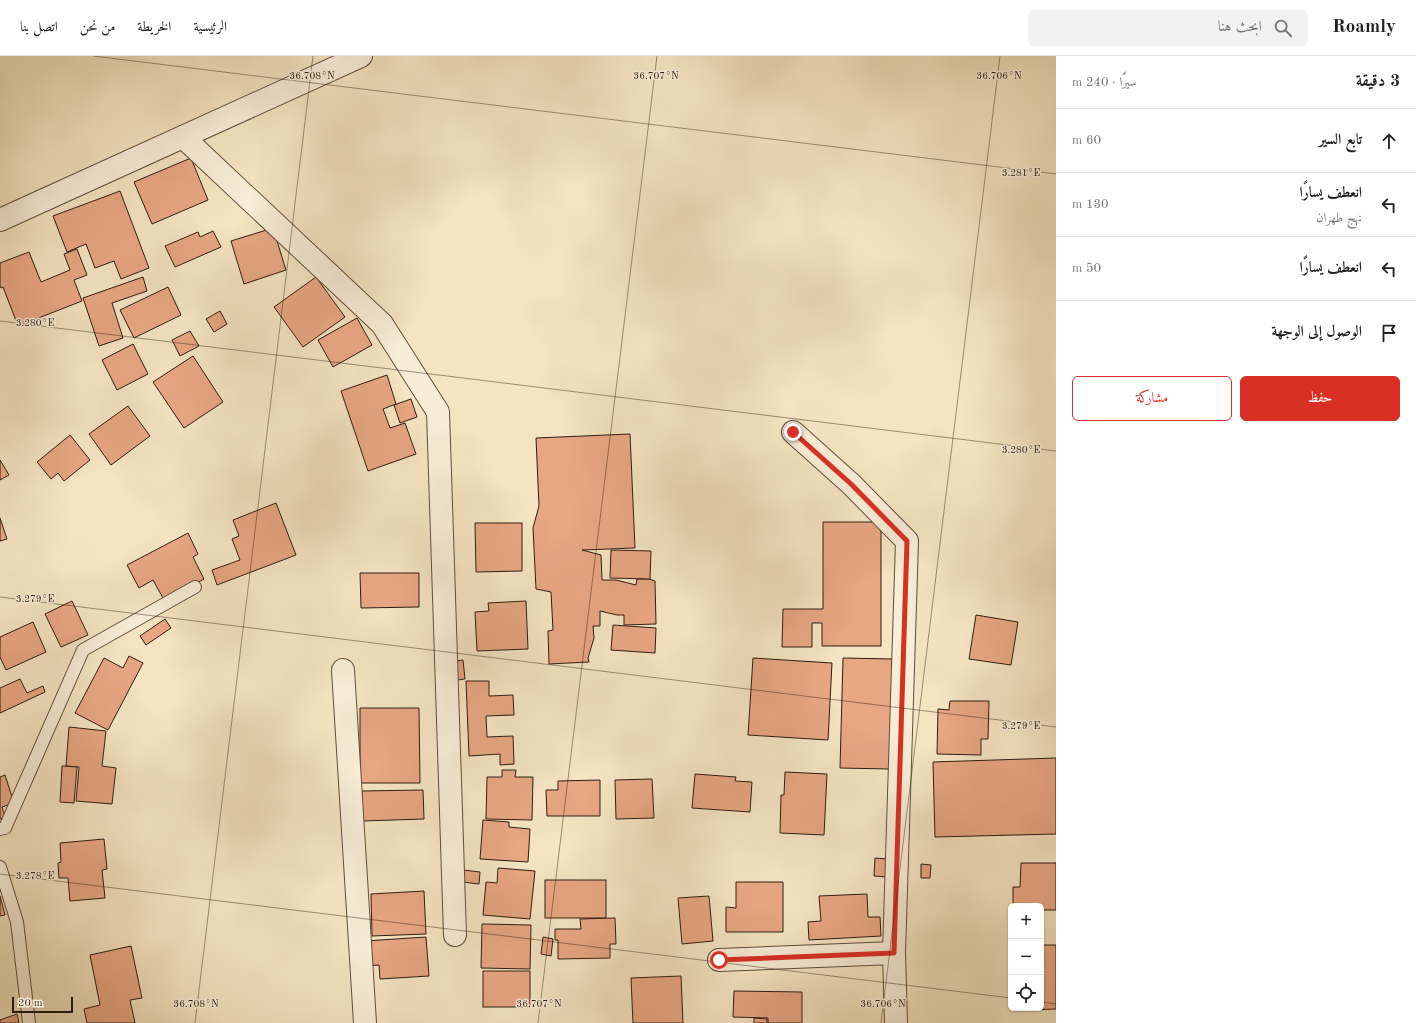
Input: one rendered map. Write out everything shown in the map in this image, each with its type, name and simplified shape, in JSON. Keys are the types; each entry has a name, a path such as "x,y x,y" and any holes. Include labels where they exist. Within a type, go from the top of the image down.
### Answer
{"street":[{"path":"0,220 361,56"},
{"path":"183,137 382,324 438,412 454,935"},
{"path":"793,432 851,484 907,541 894,953 896,1023"},
{"path":"343,670 365,1023"},
{"path":"719,960 894,953"}],"lane":[{"path":"0,829 5,828 83,650 195,587"},
{"path":"0,867 17,922 29,1023"}],"building":[{"path":"191,158 208,200 152,224 134,182"},
{"path":"120,191 149,268 121,279 114,261 95,268 86,244 67,252 53,216"},
{"path":"273,228 286,270 244,284 231,241"},
{"path":"213,231 221,247 175,267 165,246 198,232 200,237"},
{"path":"77,249 87,275 74,280 82,301 18,326 3,287 1,288 0,286 0,263 29,252 41,282 70,270 64,254"},
{"path":"143,277 147,291 112,303 123,338 99,346 83,298"},
{"path":"316,277 345,317 303,347 274,307"},
{"path":"168,287 181,315 134,338 120,310"},
{"path":"220,311 227,324 214,332 206,319"},
{"path":"357,318 372,345 333,367 318,340"},
{"path":"190,331 199,346 180,356 172,340"},
{"path":"133,344 148,374 117,390 102,360"},
{"path":"193,356 223,402 184,428 153,382"},
{"path":"387,375 396,404 383,409 390,428 405,423 416,454 368,471 341,391"},
{"path":"411,399 417,417 400,423 394,405"},
{"path":"128,406 150,436 111,465 89,434"},
{"path":"630,434 635,548 582,550 601,555 602,580 616,580 636,585 637,579 649,579 655,581 656,624 624,625 624,615 600,611 600,626 593,626 594,638 588,658 589,662 549,664 548,631 553,630 551,592 536,589 533,528 539,506 536,438"},
{"path":"70,435 90,460 64,481 58,473 51,479 37,462"},
{"path":"0,460 9,475 0,480"},
{"path":"276,503 296,555 217,585 212,570 240,560 232,539 239,536 233,520"},
{"path":"0,518 7,539 0,541"},
{"path":"823,522 881,522 881,646 822,646 822,623 812,623 812,647 782,647 783,609 823,609"},
{"path":"475,523 522,523 522,571 476,572"},
{"path":"188,533 198,554 193,557 204,579 164,600 153,580 139,588 127,565"},
{"path":"611,550 651,551 650,579 610,578"},
{"path":"360,573 419,573 419,607 361,608"},
{"path":"72,601 88,635 61,647 45,614"},
{"path":"526,601 528,649 477,651 475,612 489,611 488,603"},
{"path":"976,615 1018,622 1011,665 969,659"},
{"path":"165,619 171,628 146,645 140,636"},
{"path":"33,622 46,652 6,670 0,657 0,637"},
{"path":"613,625 656,628 655,653 611,650"},
{"path":"129,656 143,663 108,730 75,713 104,658 123,668"},
{"path":"753,658 832,663 828,740 748,735"},
{"path":"843,658 892,659 890,769 840,768"},
{"path":"463,660 465,679 450,681 447,662"},
{"path":"20,679 27,693 43,686 45,692 0,713 0,688"},
{"path":"466,681 489,681 489,696 513,695 514,715 486,716 487,737 513,736 514,764 500,765 500,754 469,756"},
{"path":"950,701 989,701 988,739 981,739 981,755 937,754 938,709 949,710"},
{"path":"360,708 419,708 420,783 360,783"},
{"path":"69,727 106,731 102,766 116,768 112,804 76,801 79,767 66,766"},
{"path":"1056,758 1056,834 935,837 933,762"},
{"path":"62,766 77,767 74,803 60,802"},
{"path":"502,770 516,770 515,777 533,777 532,820 486,819 487,777 502,777"},
{"path":"785,772 827,774 824,835 780,833 781,795 784,795"},
{"path":"695,774 736,777 735,781 752,782 750,812 692,808"},
{"path":"5,775 14,803 2,807 5,817 0,819 0,777"},
{"path":"652,779 654,818 616,819 615,780"},
{"path":"600,780 600,816 547,816 546,790 558,790 558,781"},
{"path":"423,790 424,819 363,821 362,791"},
{"path":"483,820 509,822 509,827 530,829 528,862 480,859"},
{"path":"104,839 107,869 102,870 105,898 70,901 68,878 59,878 58,863 61,862 60,843"},
{"path":"875,858 888,859 887,877 874,876"},
{"path":"1021,863 1056,863 1056,910 1044,910 1044,903 1013,903 1013,887 1020,887"},
{"path":"921,864 931,865 930,878 921,878"},
{"path":"498,868 535,871 530,919 483,915 486,882 497,883"},
{"path":"463,870 480,872 479,884 462,882"},
{"path":"545,880 606,880 606,918 545,918"},
{"path":"736,882 783,882 783,932 726,932 726,907 736,908"},
{"path":"424,891 426,934 372,936 371,894"},
{"path":"867,894 868,917 880,917 881,936 809,940 808,922 821,921 819,896"},
{"path":"0,896 5,915 0,916"},
{"path":"709,896 713,941 682,944 678,898"},
{"path":"615,918 616,944 610,944 610,958 558,959 558,940 555,940 555,929 581,929 580,919"},
{"path":"482,924 531,925 530,969 481,968"},
{"path":"426,937 429,976 380,979 379,965 366,966 365,941"},
{"path":"543,937 553,939 551,956 541,954"},
{"path":"1044,945 1056,945 1056,1009 1044,1009"},
{"path":"131,946 142,998 130,1000 135,1023 87,1023 84,1009 100,1005 90,955"},
{"path":"483,971 530,971 530,1007 483,1007"},
{"path":"681,976 683,1023 633,1023 631,978"},
{"path":"734,991 802,992 802,1023 768,1023 768,1018 733,1017"},
{"path":"17,1014 19,1023 0,1023 0,1020"},
{"path":"754,1018 767,1019 767,1023 754,1023"}],"route":[{"path":"719,960 894,953 907,541 851,484 793,432"}]}
